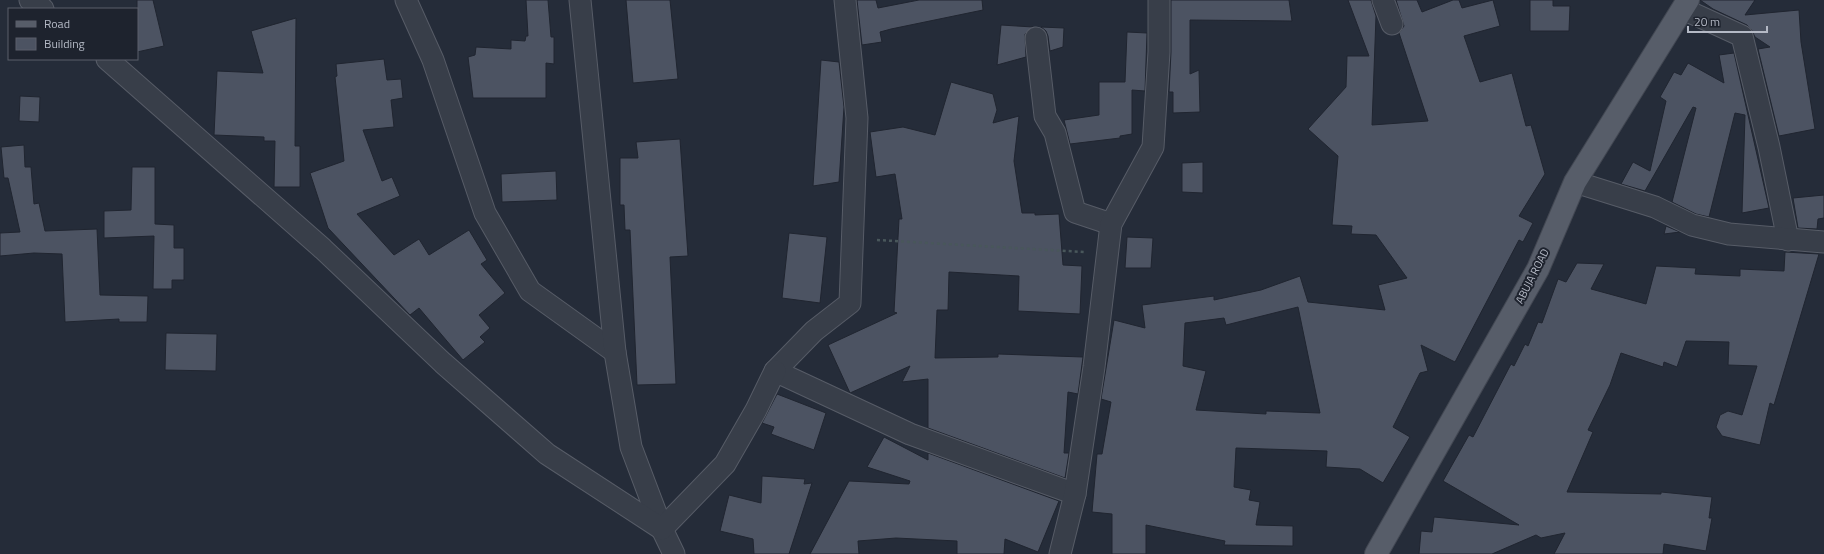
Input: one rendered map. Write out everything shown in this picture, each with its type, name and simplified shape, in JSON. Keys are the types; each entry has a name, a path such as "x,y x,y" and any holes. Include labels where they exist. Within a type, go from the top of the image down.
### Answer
{"main road":[{"name":"ABUJA ROAD","path":"1376,554 1538,268 1575,182 1686,4"}],"street":[{"path":"30,0 42,8"},
{"path":"406,0 433,60 485,213 530,291 615,352"},
{"path":"580,0 615,352 631,447 662,529 674,554"},
{"path":"662,529 725,464 756,410 775,372 814,330 850,303 857,118 846,0"},
{"path":"1060,554 1075,494 1111,224 1153,146 1159,52 1159,0"},
{"path":"1383,0 1392,24"},
{"path":"1686,4 1742,36 1769,147 1788,240"},
{"path":"1036,38 1045,116 1055,134 1075,212 1111,224"},
{"path":"107,60 323,249 443,363 546,454 662,529"},
{"path":"1575,182 1655,207 1692,225 1729,234 1824,242"},
{"path":"775,372 910,434 1075,494"}],"path":[{"path":"852,239 1108,254"}],"building":[{"path":"137,0 153,0 164,46 138,52"},
{"path":"526,0 548,0 551,37 554,37 554,64 546,63 546,98 473,98 468,57 475,55 476,47 511,49 511,40 525,41 526,36 528,36"},
{"path":"626,0 670,0 678,79 633,83"},
{"path":"857,0 876,0 878,8 919,0 982,0 983,10 880,32 882,42 862,45"},
{"path":"1171,0 1289,0 1292,21 1190,20 1190,74 1199,70 1200,112 1173,113 1173,92 1169,92"},
{"path":"1348,0 1371,0 1376,16 1372,125 1428,121 1399,33 1404,26 1396,0 1417,0 1422,12 1453,0 1459,0 1462,8 1493,0 1500,26 1464,36 1480,82 1512,73 1526,126 1531,125 1545,174 1519,216 1533,223 1523,242 1519,240 1455,362 1421,345 1428,371 1420,373 1393,427 1410,437 1383,483 1360,469 1326,467 1327,451 1236,448 1234,487 1251,490 1249,500 1260,502 1256,525 1293,526 1293,546 1224,545 1225,541 1146,525 1146,554 1112,554 1112,514 1092,512 1097,454 1102,454 1111,402 1101,399 1114,320 1145,328 1142,305 1214,296 1214,300 1261,290 1300,276 1308,302 1385,310 1378,285 1407,278 1376,235 1351,234 1352,226 1332,225 1338,156 1308,129 1346,87 1347,56 1369,56","holes":["1298,307 1320,413 1266,411 1266,414 1196,410 1206,371 1183,366 1185,323 1224,318 1226,325"]},
{"path":"1530,0 1553,0 1553,6 1570,6 1569,31 1530,31"},
{"path":"1700,0 1755,0 1745,15 1799,10 1801,42 1815,129 1779,136 1758,49 1770,47 1755,37 1747,25 1713,9"},
{"path":"296,18 295,146 300,146 300,187 274,187 275,141 264,141 264,137 214,135 217,71 263,73 251,31"},
{"path":"1001,25 1033,27 1025,34 1026,57 997,65"},
{"path":"1041,27 1064,28 1063,47 1050,51 1048,36 1046,31"},
{"path":"1127,32 1147,33 1145,91 1132,90 1132,134 1120,136 1120,138 1070,144 1064,120 1099,115 1099,82 1125,82"},
{"path":"1734,53 1769,208 1742,213 1745,115 1735,113 1709,217 1696,214 1672,202 1696,108 1693,107 1645,191 1621,184 1633,162 1650,171 1666,101 1660,97 1674,72 1681,75 1688,63 1724,83 1719,55"},
{"path":"384,59 387,80 401,79 403,98 391,100 394,127 363,130 382,181 392,177 400,196 357,214 394,255 419,239 429,255 469,230 487,260 481,264 505,293 479,315 490,328 480,337 485,342 463,360 419,308 410,315 328,228 310,173 344,161 335,77 337,76 336,64"},
{"path":"821,60 839,62 844,107 839,182 813,186"},
{"path":"951,82 993,94 997,110 993,123 1019,116 1014,161 1022,213 1035,213 1035,215 1059,214 1063,265 1082,266 1080,314 1018,311 1019,276 949,272 948,310 937,310 935,358 998,357 998,354 1083,357 1078,394 1068,392 1064,453 1069,453 1065,478 928,428 928,379 902,382 910,366 850,393 828,345 897,313 894,312 899,219 902,219 895,174 876,177 870,132 903,127 935,135"},
{"path":"20,96 40,97 39,122 19,121"},
{"path":"680,139 688,256 670,257 676,384 637,385 630,230 625,230 624,205 620,205 620,158 638,158 636,142"},
{"path":"24,145 25,167 31,167 34,204 39,203 45,231 97,229 100,295 148,296 147,322 119,322 119,319 65,322 62,254 34,253 0,256 0,233 20,232 8,178 4,178 1,147"},
{"path":"1203,162 1203,193 1182,192 1182,163"},
{"path":"132,167 155,167 155,224 174,225 174,248 184,248 184,280 172,280 172,289 153,289 154,236 104,238 104,211 131,210"},
{"path":"556,171 557,200 502,202 501,174"},
{"path":"1824,195 1824,218 1818,219 1817,229 1798,228 1793,198"},
{"path":"1666,226 1680,232 1664,234"},
{"path":"789,233 827,237 820,303 782,298"},
{"path":"1127,237 1153,238 1151,268 1125,268"},
{"path":"1785,252 1819,254 1774,405 1770,403 1760,445 1722,436 1716,427 1720,415 1728,411 1742,415 1757,366 1728,365 1729,342 1686,341 1677,367 1664,362 1663,367 1621,353 1610,385 1588,430 1593,432 1567,492 1661,494 1661,492 1712,497 1709,518 1712,518 1706,551 1664,544 1663,554 1554,554 1565,533 1541,538 1536,535 1492,554 1419,554 1421,531 1432,532 1434,517 1519,525 1443,481 1469,435 1473,437 1511,364 1514,366 1525,344 1528,346 1538,322 1542,323 1558,279 1566,282 1577,263 1604,264 1591,289 1646,304 1656,266 1696,268 1695,274 1740,276 1740,269 1784,271"},
{"path":"166,333 217,334 216,371 165,370"},
{"path":"777,394 826,413 814,450 771,434 774,427 762,423"},
{"path":"884,437 928,460 928,453 1059,501 1038,552 1005,539 1004,554 957,554 957,541 896,538 858,541 859,554 810,554 849,481 909,484 910,481 867,467"},
{"path":"762,476 805,479 804,484 812,483 789,554 754,554 753,539 720,531 729,495 761,503"}]}
